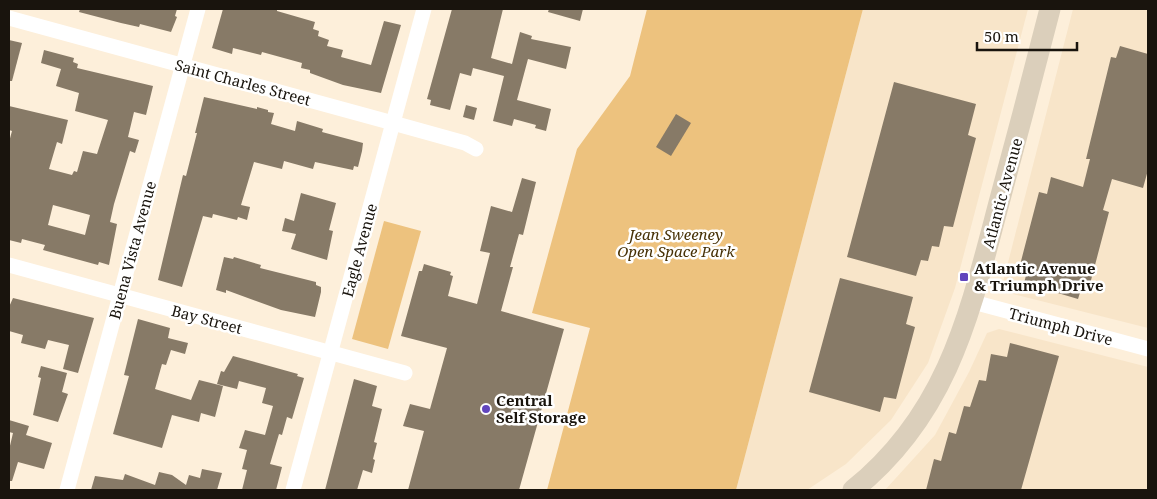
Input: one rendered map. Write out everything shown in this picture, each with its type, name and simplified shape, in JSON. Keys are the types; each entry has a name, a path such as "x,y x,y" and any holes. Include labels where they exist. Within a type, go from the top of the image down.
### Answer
{"street":[{"name":"Buena Vista Avenue","path":"67,490 198,9"},
{"name":"Eagle Avenue","path":"293,490 424,9"},
{"name":"Atlantic Avenue","path":"853,490 896,448 927,406 953,357 973,302 1050,9"},
{"name":"Saint Charles Street","path":"9,18 465,143 476,149"},
{"name":"Bay Street","path":"9,265 405,373"},
{"name":"Triumph Drive","path":"973,302 1148,349"}],"shaded area":[{"path":"863,9 1028,9 955,288 928,363 891,420 846,464 807,490 736,490"},
{"path":"1073,9 1148,9 1148,328 1013,294 1002,286"},
{"path":"999,329 1148,367 1148,490 885,490 935,435 969,372 987,333"}],"green space":[{"name":"Jean Sweeney Open Space Park","path":"647,9 863,9 736,490 547,490 590,328 532,313 577,149 630,76"},
{"path":"384,221 421,231 388,349 352,339"}],"building":[{"path":"80,9 177,9 175,16 177,17 171,32 140,24 139,27 121,23 79,12"},
{"path":"223,9 277,9 277,11 315,22 313,29 319,31 318,36 329,40 327,46 343,50 341,57 371,65 384,21 401,25 381,93 343,85 310,73 310,70 301,68 302,63 262,52 261,55 233,48 232,54 212,48"},
{"path":"452,9 503,9 491,58 512,64 520,32 532,36 531,39 571,47 566,69 528,59 517,100 551,109 546,131 535,128 536,125 514,119 512,126 493,121 504,76 473,68 471,76 460,73 450,110 430,105 431,100 427,99"},
{"path":"549,9 583,9 580,21 548,12"},
{"path":"9,40 22,43 12,81 9,81"},
{"path":"1120,46 1148,54 1148,170 1143,188 1112,179 1103,210 1109,212 1090,284 1083,283 1078,299 1024,283 1028,268 1020,265 1039,192 1047,194 1051,177 1083,187 1090,159 1086,159 1111,57 1116,58"},
{"path":"44,50 74,58 73,62 78,64 77,68 153,86 146,115 134,112 128,137 139,140 135,153 130,151 114,204 110,222 117,224 109,265 99,262 98,265 43,250 45,245 22,239 21,243 9,240 9,142 12,131 9,130 9,106 68,120 62,144 57,142 49,169 72,175 74,171 77,172 83,151 97,154 108,120 75,111 79,93 56,86 61,69 41,63","holes":["53,205 90,215 85,235 48,225"]},
{"path":"894,82 976,104 968,135 976,138 953,227 944,226 939,247 932,246 928,261 921,260 916,276 847,257"},
{"path":"204,97 268,110 268,112 274,113 271,124 295,131 297,121 323,129 322,132 363,143 358,167 354,166 353,170 315,162 313,169 284,161 282,169 254,162 241,205 250,207 247,220 238,217 237,220 213,214 212,218 203,216 182,287 158,280 183,175 186,176 197,133 195,133"},
{"path":"466,105 477,108 474,120 463,117"},
{"path":"676,114 691,123 671,156 656,147"},
{"name":"Central Self Storage","path":"522,178 536,182 523,235 519,234 510,267 513,267 501,311 564,329 519,490 408,490 424,431 403,426 410,404 430,409 447,348 401,336 419,271 422,271 424,264 451,272 450,275 453,276 448,296 477,304 490,253 480,251 491,206 512,212"},
{"path":"301,193 336,203 329,230 333,231 327,260 291,249 296,234 282,231 285,218 294,221"},
{"path":"224,257 233,259 234,257 261,265 260,268 316,282 316,285 321,287 321,292 315,317 281,310 226,290 226,293 216,290"},
{"path":"840,278 913,297 906,324 915,327 896,399 884,397 880,412 809,392"},
{"path":"13,298 94,318 78,373 63,369 69,345 48,340 45,349 21,343 23,335 9,331 9,307"},
{"path":"138,319 170,328 168,338 188,343 185,354 171,350 166,365 162,364 155,389 191,400 199,380 223,386 215,417 201,413 199,422 172,415 162,448 113,434 129,376 124,375"},
{"path":"1010,343 1059,356 1021,490 926,490 934,459 941,461 949,432 956,434 964,406 970,407 979,380 986,381 991,354 1007,357"},
{"path":"233,356 298,374 297,376 304,378 292,419 287,417 282,435 279,434 270,464 282,467 276,490 242,490 247,470 242,469 247,450 239,448 245,430 265,435 273,406 262,403 266,388 239,381 237,389 217,384 221,371 224,372"},
{"path":"41,366 67,373 62,392 68,394 58,422 33,415 41,378 38,377"},
{"path":"354,379 377,386 372,406 382,409 374,442 377,443 372,473 363,470 357,490 325,490"},
{"path":"9,420 29,426 26,435 52,443 44,469 18,462 12,481 9,481 9,450 13,433 9,432"},
{"path":"202,469 222,473 217,490 91,490 95,476 123,480 125,474 155,485 159,472 172,475 186,485 189,475 200,478"}],"place":[{"name":"Atlantic Avenue & Triumph Drive","path":"964,277"},
{"name":"Central Self Storage","path":"486,409"}]}
